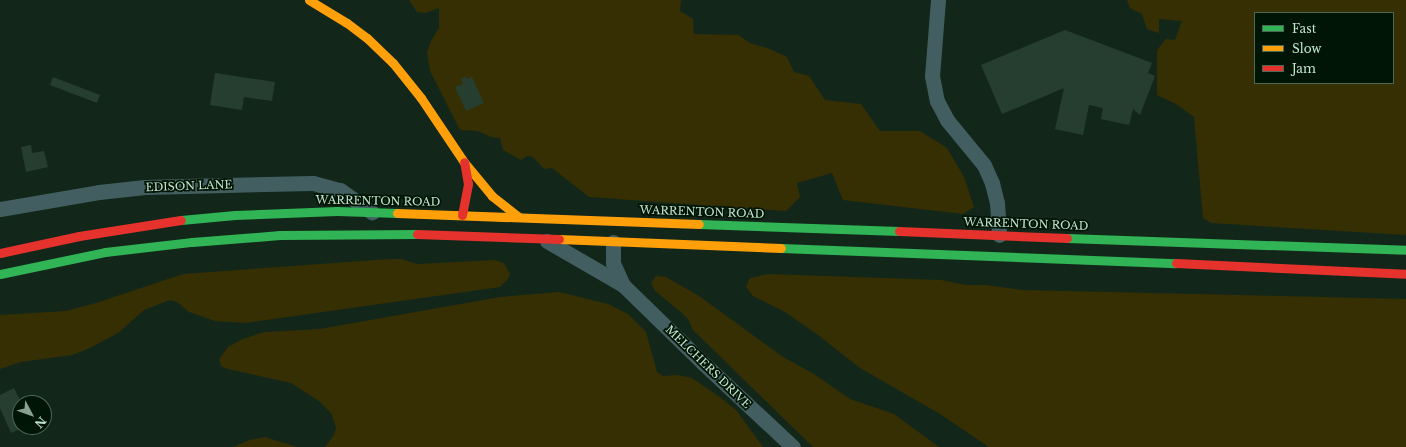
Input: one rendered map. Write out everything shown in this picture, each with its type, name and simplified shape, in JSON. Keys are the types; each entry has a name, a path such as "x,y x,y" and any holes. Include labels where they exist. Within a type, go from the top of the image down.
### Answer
{"main road":[{"path":"309,0 347,23 367,38 394,63 421,98 464,162 496,200 519,217"},
{"path":"462,215 468,184 464,162"},
{"name":"WARRENTON ROAD","path":"0,252 79,236 180,220 294,212 372,212 462,215 1406,250"},
{"path":"0,274 105,252 249,237 392,233 1261,266 1406,274"}],"street":[{"path":"938,0 932,76 937,101 947,120 984,165 992,184 997,203 999,235"},
{"name":"EDISON LANE","path":"0,209 99,192 145,187 313,183 340,190 372,212"},
{"name":"MELCHERS DRIVE","path":"541,238 623,285 703,363 794,447"},
{"name":"MELCHERS DRIVE","path":"613,242 613,263 623,285"}],"shaded area":[{"path":"409,0 681,0 680,11 693,19 694,34 738,35 750,43 770,49 787,57 794,72 809,76 825,100 861,104 880,131 920,131 947,148 964,177 974,207 963,214 843,200 832,173 797,183 800,197 786,211 589,197 552,168 544,169 533,157 527,156 521,160 503,150 500,138 491,137 478,131 460,130 430,71 427,52 432,39 439,28 439,8 425,13 417,12"},
{"path":"1127,0 1406,0 1406,235 1211,223 1203,218 1194,117 1176,104 1157,95 1157,50 1166,39 1175,40 1182,21 1159,19 1159,33 1147,29 1142,14 1130,8"},
{"path":"401,259 417,264 495,260 504,263 510,274 508,279 500,287 246,323 215,321 189,312 177,302 170,300 144,310 118,333 90,348 72,355 21,362 0,369 0,315 66,311 96,303 183,274"},
{"path":"768,274 941,280 966,285 986,285 1022,290 1406,299 1406,447 989,447 940,414 860,368 818,335 785,312 753,296 746,287 750,278"},
{"path":"656,276 666,277 699,296 783,357 814,374 850,399 894,414 939,447 813,447 693,330 688,319 682,313 655,291 651,283"},
{"path":"559,292 608,304 628,314 646,332 657,372 663,376 678,375 692,378 721,398 736,410 763,447 325,447 334,435 336,427 331,413 319,401 291,383 228,369 221,366 219,359 228,347 243,339 264,332 320,329 500,297"},
{"path":"265,437 297,447 233,447 250,440"}],"building":[{"path":"1065,30 1152,63 1148,73 1155,76 1140,115 1133,109 1129,125 1101,119 1103,108 1089,105 1083,135 1055,129 1064,88 1002,114 981,65"},
{"path":"215,73 275,82 272,101 244,97 242,110 210,105"},
{"path":"466,76 467,79 472,77 484,103 466,111 455,87 463,84 461,79"},
{"path":"53,77 100,95 97,103 50,85"},
{"path":"31,145 32,153 44,151 48,167 26,172 21,147"},
{"path":"14,388 18,395 12,395 11,433 0,408 0,395"}],"traffic: fast":[{"path":"181,220 235,215 337,211 397,213"},
{"path":"699,224 899,231"},
{"path":"0,274 105,252 192,242 280,235 417,234"},
{"path":"1067,238 1406,250"},
{"path":"781,248 1176,263"}],"traffic: slow":[{"path":"309,0 347,23 367,38 393,63 421,98 464,162 492,196 519,217"},
{"path":"397,213 699,224"},
{"path":"559,239 781,248"}],"traffic: jam":[{"path":"462,215 468,184 464,162"},
{"path":"0,253 79,236 181,220"},
{"path":"899,231 1067,238"},
{"path":"417,234 559,239"},
{"path":"1176,263 1406,274"}]}
